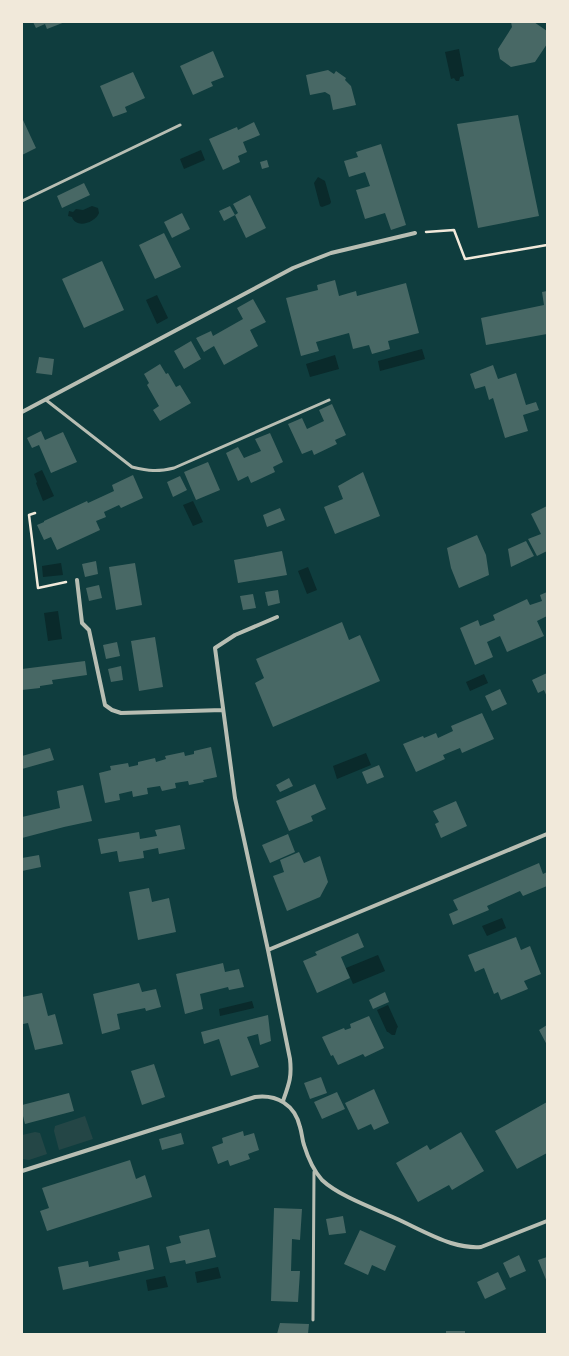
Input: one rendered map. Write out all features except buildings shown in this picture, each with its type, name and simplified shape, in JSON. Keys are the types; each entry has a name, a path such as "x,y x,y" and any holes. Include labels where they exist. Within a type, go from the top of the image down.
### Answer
{"street":[{"path":"22,412 300,265 331,253 416,233"},
{"path":"77,580 82,623 89,630 105,705 112,710 121,713 223,710"},
{"path":"277,617 235,635 215,648 235,798 268,950 292,1072 283,1101"},
{"path":"268,950 547,834"},
{"path":"22,1171 255,1097 265,1096 283,1101 296,1115 304,1145 314,1172 331,1187 442,1240 470,1248 481,1247 547,1221"}],"lane":[{"path":"22,201 180,125"},
{"path":"46,400 132,467 160,471 174,468 329,400"},
{"path":"313,1320 314,1172"}],"path":[{"path":"416,233 454,230 465,260 547,245"},
{"path":"35,513 29,515 38,588 77,580"}],"shaded area":[{"path":"459,49 464,76 460,77 459,81 456,81 454,78 451,79 445,52"},
{"path":"201,150 205,160 184,169 180,159"},
{"path":"318,177 325,181 331,202 330,204 322,207 320,206 314,183"},
{"path":"92,206 98,208 99,213 94,220 90,222 81,224 77,223 72,217 68,216 69,211 73,212 76,209 83,210"},
{"path":"157,295 168,318 157,324 146,300"},
{"path":"422,349 425,359 380,371 378,361"},
{"path":"335,355 339,369 310,377 306,364"},
{"path":"42,470 54,496 43,501 34,474"},
{"path":"193,501 203,522 193,526 183,505"},
{"path":"61,563 63,575 43,577 42,566"},
{"path":"308,567 317,590 307,594 298,571"},
{"path":"58,611 62,639 48,641 44,613"},
{"path":"484,674 488,683 470,691 466,682"},
{"path":"366,753 371,765 337,779 333,766"},
{"path":"502,918 506,928 487,936 482,926"},
{"path":"378,955 385,971 353,984 346,968"},
{"path":"252,1001 254,1008 220,1016 219,1009"},
{"path":"388,1005 398,1027 395,1035 387,1032 377,1010"},
{"path":"85,1116 93,1139 59,1150 54,1131 55,1126"},
{"path":"35,1132 40,1133 47,1154 29,1160 22,1159 22,1135"},
{"path":"218,1267 221,1278 197,1283 195,1272"},
{"path":"165,1276 168,1287 148,1291 146,1280"}]}
